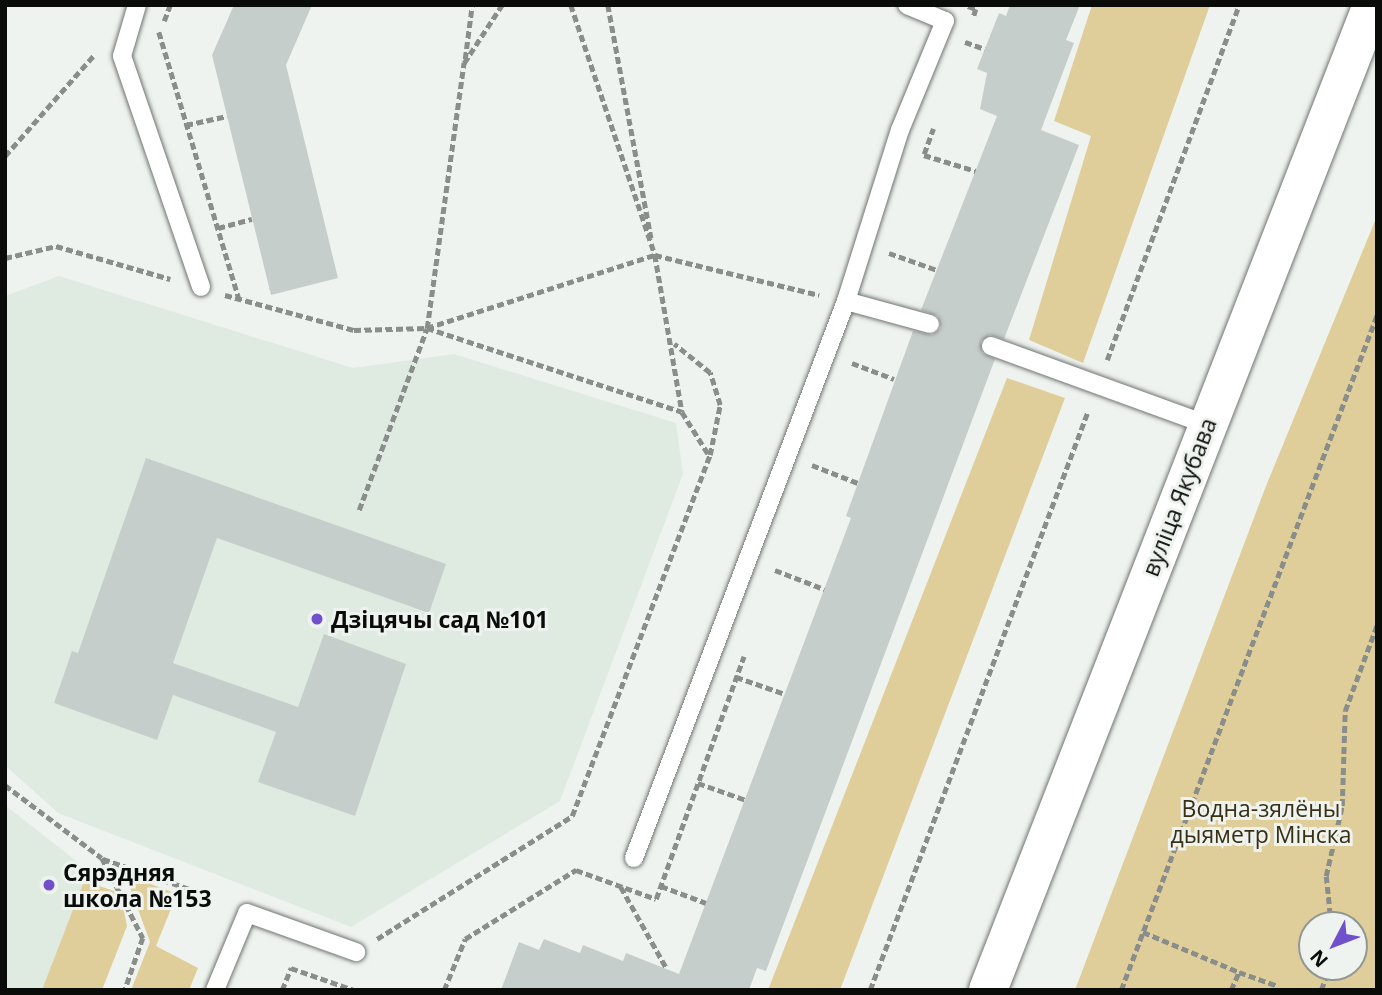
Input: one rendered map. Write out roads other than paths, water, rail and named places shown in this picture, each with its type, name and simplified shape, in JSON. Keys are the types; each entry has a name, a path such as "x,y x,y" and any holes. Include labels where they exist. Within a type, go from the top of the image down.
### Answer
{"street":[{"name":"вуліца Якубава","path":"988,990 1372,5"}],"lane":[{"path":"634,858 846,301 900,130 945,21 907,5"},
{"path":"136,6 122,56 201,287"},
{"path":"846,301 930,324"},
{"path":"991,346 1208,425"},
{"path":"215,990 247,913 356,952"}],"place":[{"name":"Дзіцячы сад №101","path":"317,619"},
{"name":"Сярэдняя школа №153","path":"49,885"}],"park label":[{"name":"Водна-зялёны дыяметр Мінска","path":"1261,821"}]}
